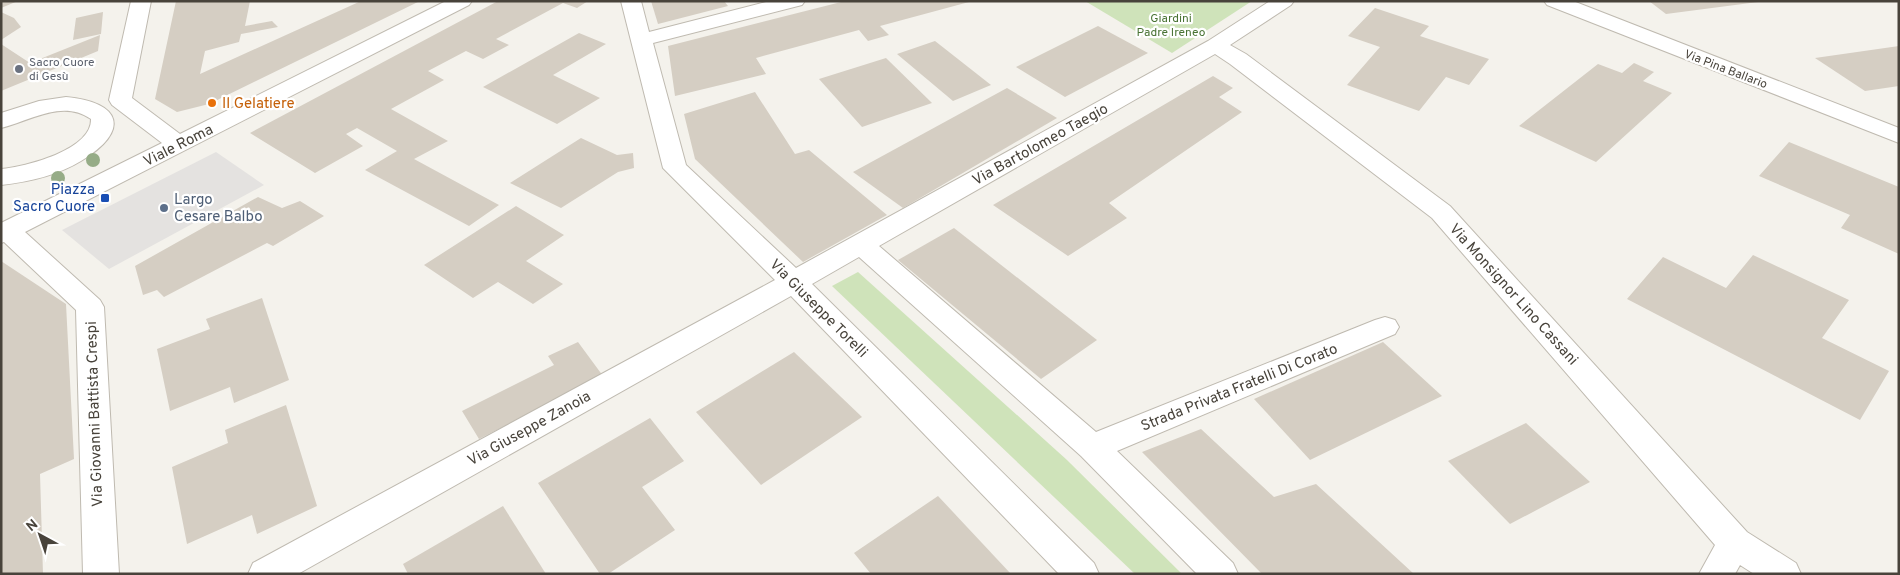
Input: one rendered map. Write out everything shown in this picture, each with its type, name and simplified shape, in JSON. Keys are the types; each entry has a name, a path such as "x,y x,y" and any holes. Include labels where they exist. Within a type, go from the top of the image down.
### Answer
{"street":[{"path":"120,100 141,1"},
{"name":"Viale Roma","path":"5,232 462,1"},
{"name":"Via Giuseppe Torelli","path":"631,1 675,168 794,282 1082,574"},
{"path":"641,40 795,1"},
{"name":"Via Bartolomeo Taegio","path":"794,282 1216,46 1284,1"},
{"name":"Via Pina Ballario","path":"1554,1 1899,136"},
{"name":"Via Monsignor Lino Cassani","path":"1216,46 1238,59 1441,212 1735,543 1784,574"},
{"path":"1,121 20,113 62,104 94,108 120,100"},
{"path":"120,100 179,145"},
{"path":"1,178 32,172 57,164 79,152 95,139 102,126 102,116 94,108"},
{"name":"Via Giovanni Battista Crespi","path":"5,232 90,307 101,574"},
{"path":"860,244 1092,447 1221,574"},
{"name":"Via Giuseppe Zanoia","path":"265,574 794,282"},
{"name":"Strada Privata Fratelli Di Corato","path":"1092,447 1385,327"},
{"path":"1716,574 1735,543"}],"green space":[{"name":"Giardini Padre Ireneo","path":"1085,1 1252,1 1172,53"},
{"path":"858,272 1067,460 1182,574 1135,574 832,286"}],"shaded area":[{"name":"Largo Cesare Balbo","path":"216,152 264,185 109,269 62,230"}],"building":[{"path":"1,1 18,1 1,8"},
{"path":"176,1 250,1 245,26 272,21 278,27 241,34 239,42 205,51 200,74 361,1 420,1 209,104 177,112 155,99"},
{"path":"498,1 588,1 577,8 563,3 496,39 509,45 483,59 466,51 428,71 444,80 391,109 448,141 414,159 499,205 469,226 365,170 397,151 357,128 346,134 363,146 315,173 250,133"},
{"path":"651,1 724,1 728,6 658,24"},
{"path":"845,1 969,2 880,26 889,35 868,41 859,30 756,58 766,74 675,96 668,46"},
{"path":"1649,1 1758,1 1758,2 1666,14"},
{"path":"1375,8 1429,26 1420,36 1489,59 1469,85 1446,77 1419,111 1347,85 1380,47 1348,36"},
{"name":"Sacro Cuore di Gesù","path":"1,12 14,18 21,27 1,40"},
{"path":"103,12 101,34 73,40 76,18"},
{"path":"1098,26 1148,53 1065,97 1016,67"},
{"path":"579,33 606,44 553,75 600,98 557,124 483,87"},
{"path":"100,35 98,51 1,91 1,44 30,63"},
{"path":"935,41 991,85 953,101 897,54"},
{"path":"1899,46 1899,86 1865,91 1815,58"},
{"path":"886,58 932,103 862,127 819,79"},
{"path":"1634,63 1654,72 1643,81 1672,93 1596,162 1519,126 1598,64 1622,73"},
{"path":"1213,76 1233,88 1219,97 1242,112 1109,203 1127,218 1068,256 993,205"},
{"path":"1007,88 1057,118 903,208 853,172"},
{"path":"755,92 795,154 809,150 887,215 803,262 695,159 684,114"},
{"path":"581,138 617,155 633,153 634,168 618,172 561,208 510,183"},
{"path":"1789,142 1899,187 1899,254 1841,228 1850,215 1759,176"},
{"path":"258,197 282,208 300,201 324,216 273,246 267,243 164,297 157,290 143,295 135,266"},
{"path":"516,206 564,235 526,261 563,284 533,304 498,282 473,298 424,265"},
{"path":"954,228 1097,340 1041,379 898,260"},
{"path":"1753,255 1849,300 1822,338 1889,371 1860,420 1627,299 1663,257 1726,288"},
{"path":"1,261 66,304 74,459 40,474 43,574 1,574"},
{"path":"262,298 289,380 234,403 230,387 170,411 157,349 210,329 206,319"},
{"path":"578,342 603,376 479,439 462,411 554,365 548,356"},
{"path":"1383,342 1442,396 1310,460 1254,399"},
{"path":"794,352 862,417 761,485 696,412"},
{"path":"286,405 317,506 257,534 252,515 187,544 172,467 228,443 225,430"},
{"path":"650,418 684,461 642,487 675,530 608,574 600,574 538,483"},
{"path":"1526,423 1590,482 1510,524 1448,461"},
{"path":"1201,429 1274,497 1316,484 1414,574 1262,574 1142,452"},
{"path":"938,496 1011,574 871,574 854,553"},
{"path":"503,506 546,574 408,574 403,564"}],"place":[{"name":"Sacro Cuore di Gesù","path":"19,69"},
{"name":"Il Gelatiere","path":"212,103"},
{"name":"Piazza Sacro Cuore","path":"105,198"},
{"name":"Largo Cesare Balbo","path":"164,208"}]}
